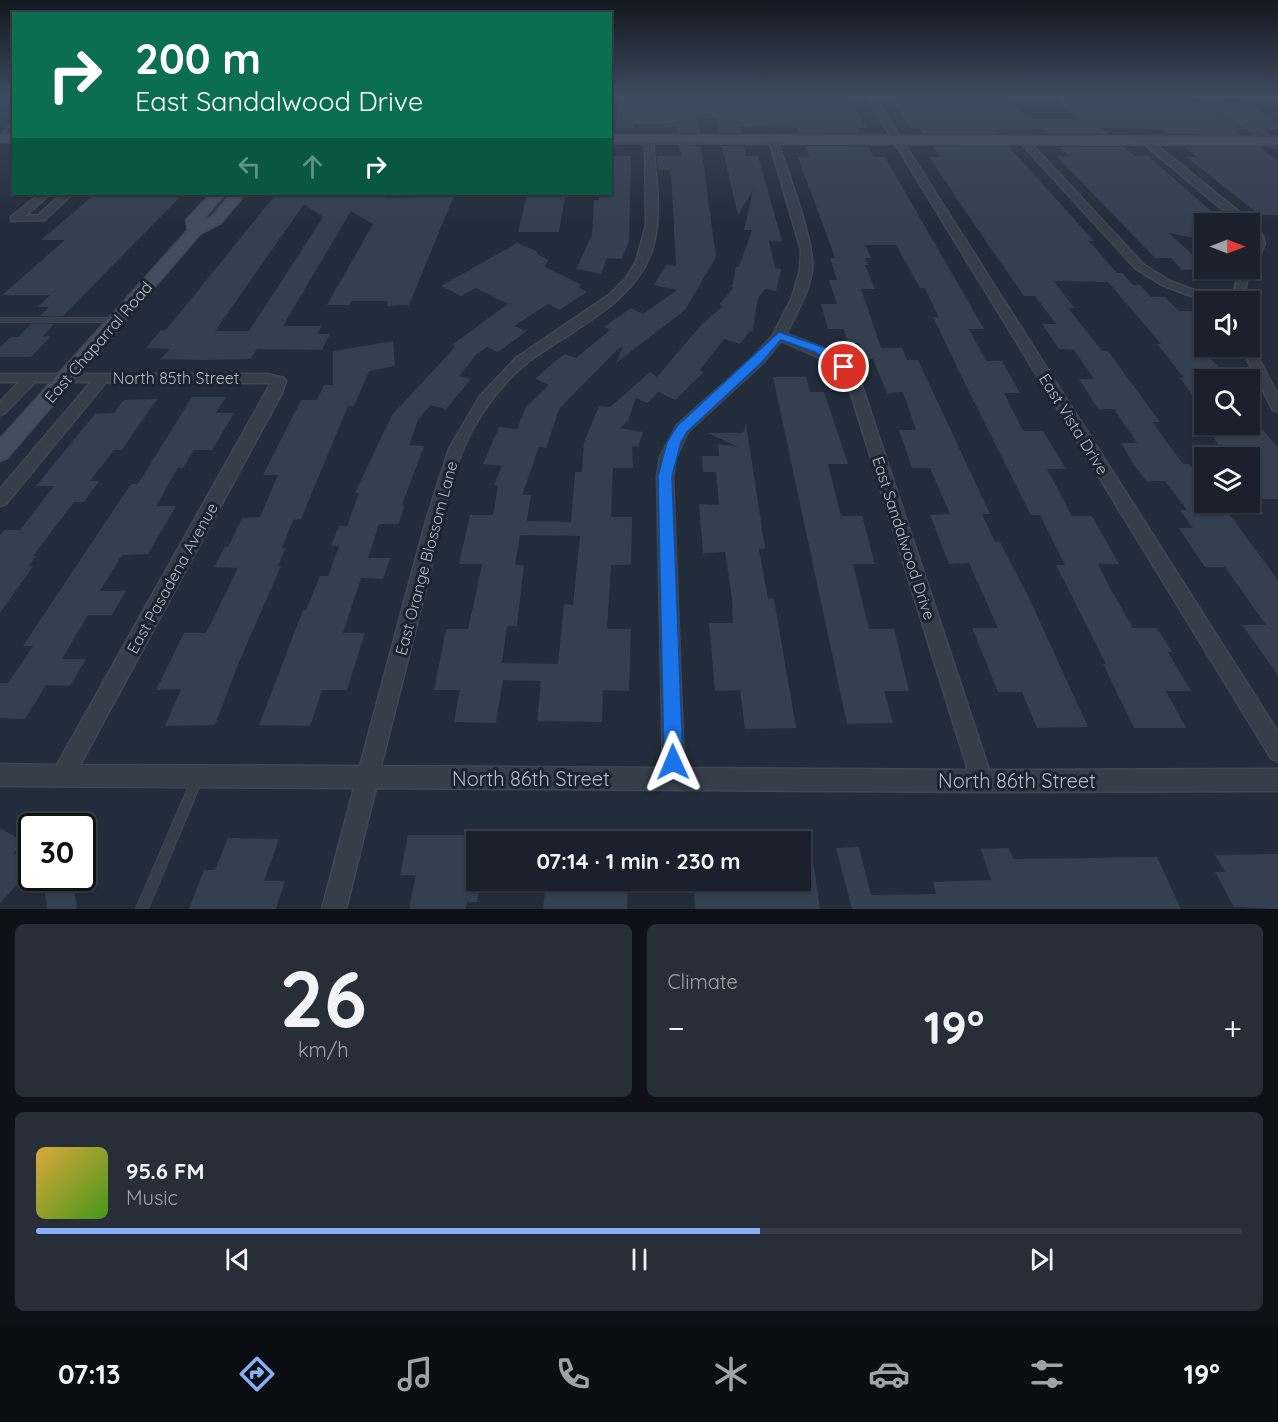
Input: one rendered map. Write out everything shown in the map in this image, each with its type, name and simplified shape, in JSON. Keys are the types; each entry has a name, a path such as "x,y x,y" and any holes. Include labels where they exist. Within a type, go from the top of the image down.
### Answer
{"street":[{"path":"612,139 1275,142"},
{"name":"East Orange Blossom Lane","path":"334,909 434,520 456,449 485,399 521,361 613,297 627,285 645,261 651,235 649,139"},
{"path":"674,778 665,476 668,457 682,429 757,361 779,336 798,298 806,270 806,250 772,140"},
{"name":"East Vista Drive","path":"897,140 1278,752"},
{"path":"1023,140 1140,267 1166,283 1194,293"},
{"path":"1146,141 1233,213"},
{"path":"44,195 15,219 41,218 66,195"},
{"name":"East Chaparral Road","path":"195,231 193,220 217,195"},
{"name":"East Chaparral Road","path":"0,453 195,231 216,220 237,195"},
{"name":"East Sandalwood Drive","path":"779,336 819,350 834,358 853,380 982,781"},
{"path":"1251,357 1278,408"},
{"name":"North 85th Street","path":"0,378 267,378 279,381"},
{"name":"East Chaparral Road","path":"0,410 31,378"},
{"name":"East Chaparral Road","path":"0,500 102,378"},
{"name":"East Pasadena Avenue","path":"63,775 275,393 279,381"},
{"name":"North 86th Street","path":"0,775 982,781 1278,780"}],"lane":[{"path":"0,320 117,320"},
{"path":"142,909 199,777"}],"building":[{"path":"679,145 701,146 716,257 685,310 616,363 623,346 617,350 559,409 546,448 539,447 522,495 531,495 527,521 571,522 575,472 582,472 584,442 599,406 610,407 650,372 657,377 702,324 722,307 720,304 734,287 732,287 736,267 739,267 752,230 744,230 753,190 738,216 722,146 744,146 746,156 758,156 782,241 769,241 775,268 781,269 776,291 765,289 758,298 752,332 750,331 740,344 724,339 700,370 704,372 675,400 659,392 647,403 636,398 628,421 620,428 643,432 638,447 632,446 633,468 613,468 611,517 632,517 631,565 611,565 607,629 631,629 629,691 603,690 602,722 537,721 541,681 503,680 496,723 454,722 460,690 434,690 446,629 468,629 474,603 482,564 459,564 470,515 493,515 498,486 494,485 502,466 483,464 499,427 517,429 526,407 549,385 535,379 547,368 565,354 576,358 610,330 604,327 631,308 643,314 677,290 654,285 666,265 676,266 671,170 658,170 657,156 681,156","holes":["520,535 580,536 573,605 564,604 558,664 502,663 507,626 517,626 524,565 515,565"]},
{"path":"805,146 868,146 874,157 885,157 984,329 969,329 986,361 1002,361 1020,393 1004,393 1023,431 1043,431 1066,469 1047,469 1072,516 1092,516 1119,564 1098,564 1133,628 1157,628 1172,652 1168,652 1191,691 1166,691 1186,728 1134,728 1103,664 1106,664 1056,565 1065,565 1040,515 1031,515 933,317 939,318 925,288 920,288 896,245 865,245 871,258 865,258 868,265 865,265 875,289 861,289 881,348 902,348 907,360 918,360 990,514 982,514 995,542 1000,542 1029,598 1088,727 1037,728 1022,692 998,692 972,628 998,628 969,563 949,564 930,515 950,514 930,468 912,468 899,430 916,430 903,392 887,393 873,359 865,359 859,343 848,343 844,329 828,329 821,304 837,304 829,280 837,280 830,258 835,258 798,157 809,157"},
{"path":"932,146 1008,146 1094,241 1089,241 1117,273 1122,273 1133,285 1140,285 1151,297 1165,297 1179,311 1194,311 1194,357 1209,357 1220,369 1194,369 1194,397 1179,377 1184,378 1157,344 1161,344 1108,282 1054,281 1074,308 1068,308 1102,351 1108,351 1160,422 1152,422 1183,464 1189,464 1194,470 1194,513 1228,513 1278,580 1278,675 1242,625 1266,625 1225,567 1205,567 1179,528 1193,528 1180,510 1187,510 1165,481 1146,481 1134,465 1121,443 1137,443 1114,409 1098,409 1079,379 1094,379 1074,350 1059,349 1042,324 1056,324 1035,296 1024,296 929,157 940,157"},
{"path":"1059,147 1123,147 1135,156 1148,156 1214,213 1194,213 1194,238 1169,233 1194,256 1194,270 1182,270 1171,258 1155,258 1057,156 1069,156"},
{"path":"1184,147 1259,147 1278,161 1278,215 1260,215 1186,157 1197,157"},
{"path":"612,156 631,156 629,241 622,259 607,258 601,274 576,269 592,235 594,200 599,200 600,195 612,195"},
{"path":"94,195 182,195 63,316 40,316 49,307 38,307 50,295 2,295 65,240 41,240"},
{"path":"275,195 386,195 385,198 454,196 409,305 387,306 388,301 352,301 349,305 327,305 373,224 351,211 283,326 321,326 318,334 330,334 322,350 257,349 250,359 161,359 170,349 146,348 161,330 166,330","holes":["304,204 323,217 249,331 215,331"]},
{"path":"527,195 565,197 559,232 518,232"},
{"path":"517,243 538,252 536,253 548,260 545,267 582,285 578,287 587,292 559,310 548,304 514,326 527,331 498,352 487,347 477,354 459,376 471,379 446,409 430,405 418,420 409,445 424,446 402,505 404,506 399,524 379,524 368,558 390,558 383,579 361,578 343,633 365,633 347,690 322,690 310,726 259,725 303,610 306,610 320,576 328,576 339,546 331,546 339,526 347,526 359,493 355,493 392,415 455,347 452,345 508,304 476,288 461,296 441,286"},
{"path":"31,324 54,324 42,337 51,336 31,357 0,357 0,347 11,337 18,337"},
{"path":"393,341 395,366 369,371 354,406 348,406 301,519 293,520 282,548 286,548 278,566 281,566 239,662 215,725 165,726 181,689 156,690 184,633 206,633 238,568 214,567 225,547 228,547 242,518 260,517 278,475 263,475 301,400 317,400 324,385 333,385 333,351"},
{"path":"773,377 806,377 810,392 824,392 848,464 828,464 841,516 862,516 875,564 853,564 869,629 894,629 909,691 884,691 893,723 847,724"},
{"path":"192,397 226,397 216,413 234,413 212,450 194,450 183,468 178,468 156,506 176,506 148,554 122,555 100,591 126,591 112,615 88,615 62,659 86,659 70,686 46,685 25,719 0,718 0,683 8,683 33,646 23,646 131,484 138,484"},
{"path":"157,399 122,450 114,450 90,481 99,481 84,502 74,502 33,556 36,556 29,566 33,566 0,613 0,535 4,530 20,530 54,486 36,486 95,414 114,413 124,400"},
{"path":"746,424 765,548 759,549 768,599 774,599 796,728 745,729 740,690 715,691 709,623 733,623 732,599 725,552 703,553 699,504 719,505 716,472 703,472 702,456 719,456 718,444 738,447 708,433 743,433"},
{"path":"1260,427 1278,447 1278,499 1263,499 1260,495 1260,447 1220,447 1211,435 1260,435"},
{"path":"0,828 18,838 18,848 13,853 18,856 18,883 0,903"},
{"path":"408,835 466,835 466,891 478,891 477,902 467,902 466,909 409,909 416,875 400,875"},
{"path":"228,838 279,839 264,881 285,881 276,909 189,909 204,870 215,870"},
{"path":"859,847 871,895 936,894 933,882 991,880 981,849 1009,848 1013,859 1157,857 1181,909 852,909 836,848"},
{"path":"811,848 820,909 695,909 694,891 811,891"},
{"path":"1278,854 1278,909 1234,907 1215,872 1225,872 1215,855"},
{"path":"45,891 74,891 77,909 47,909"},
{"path":"545,891 628,891 627,909 543,909"}],"route":[{"path":"673,762 665,476 668,457 674,442 682,429 757,361 779,336 819,350 834,358 844,367"}]}
